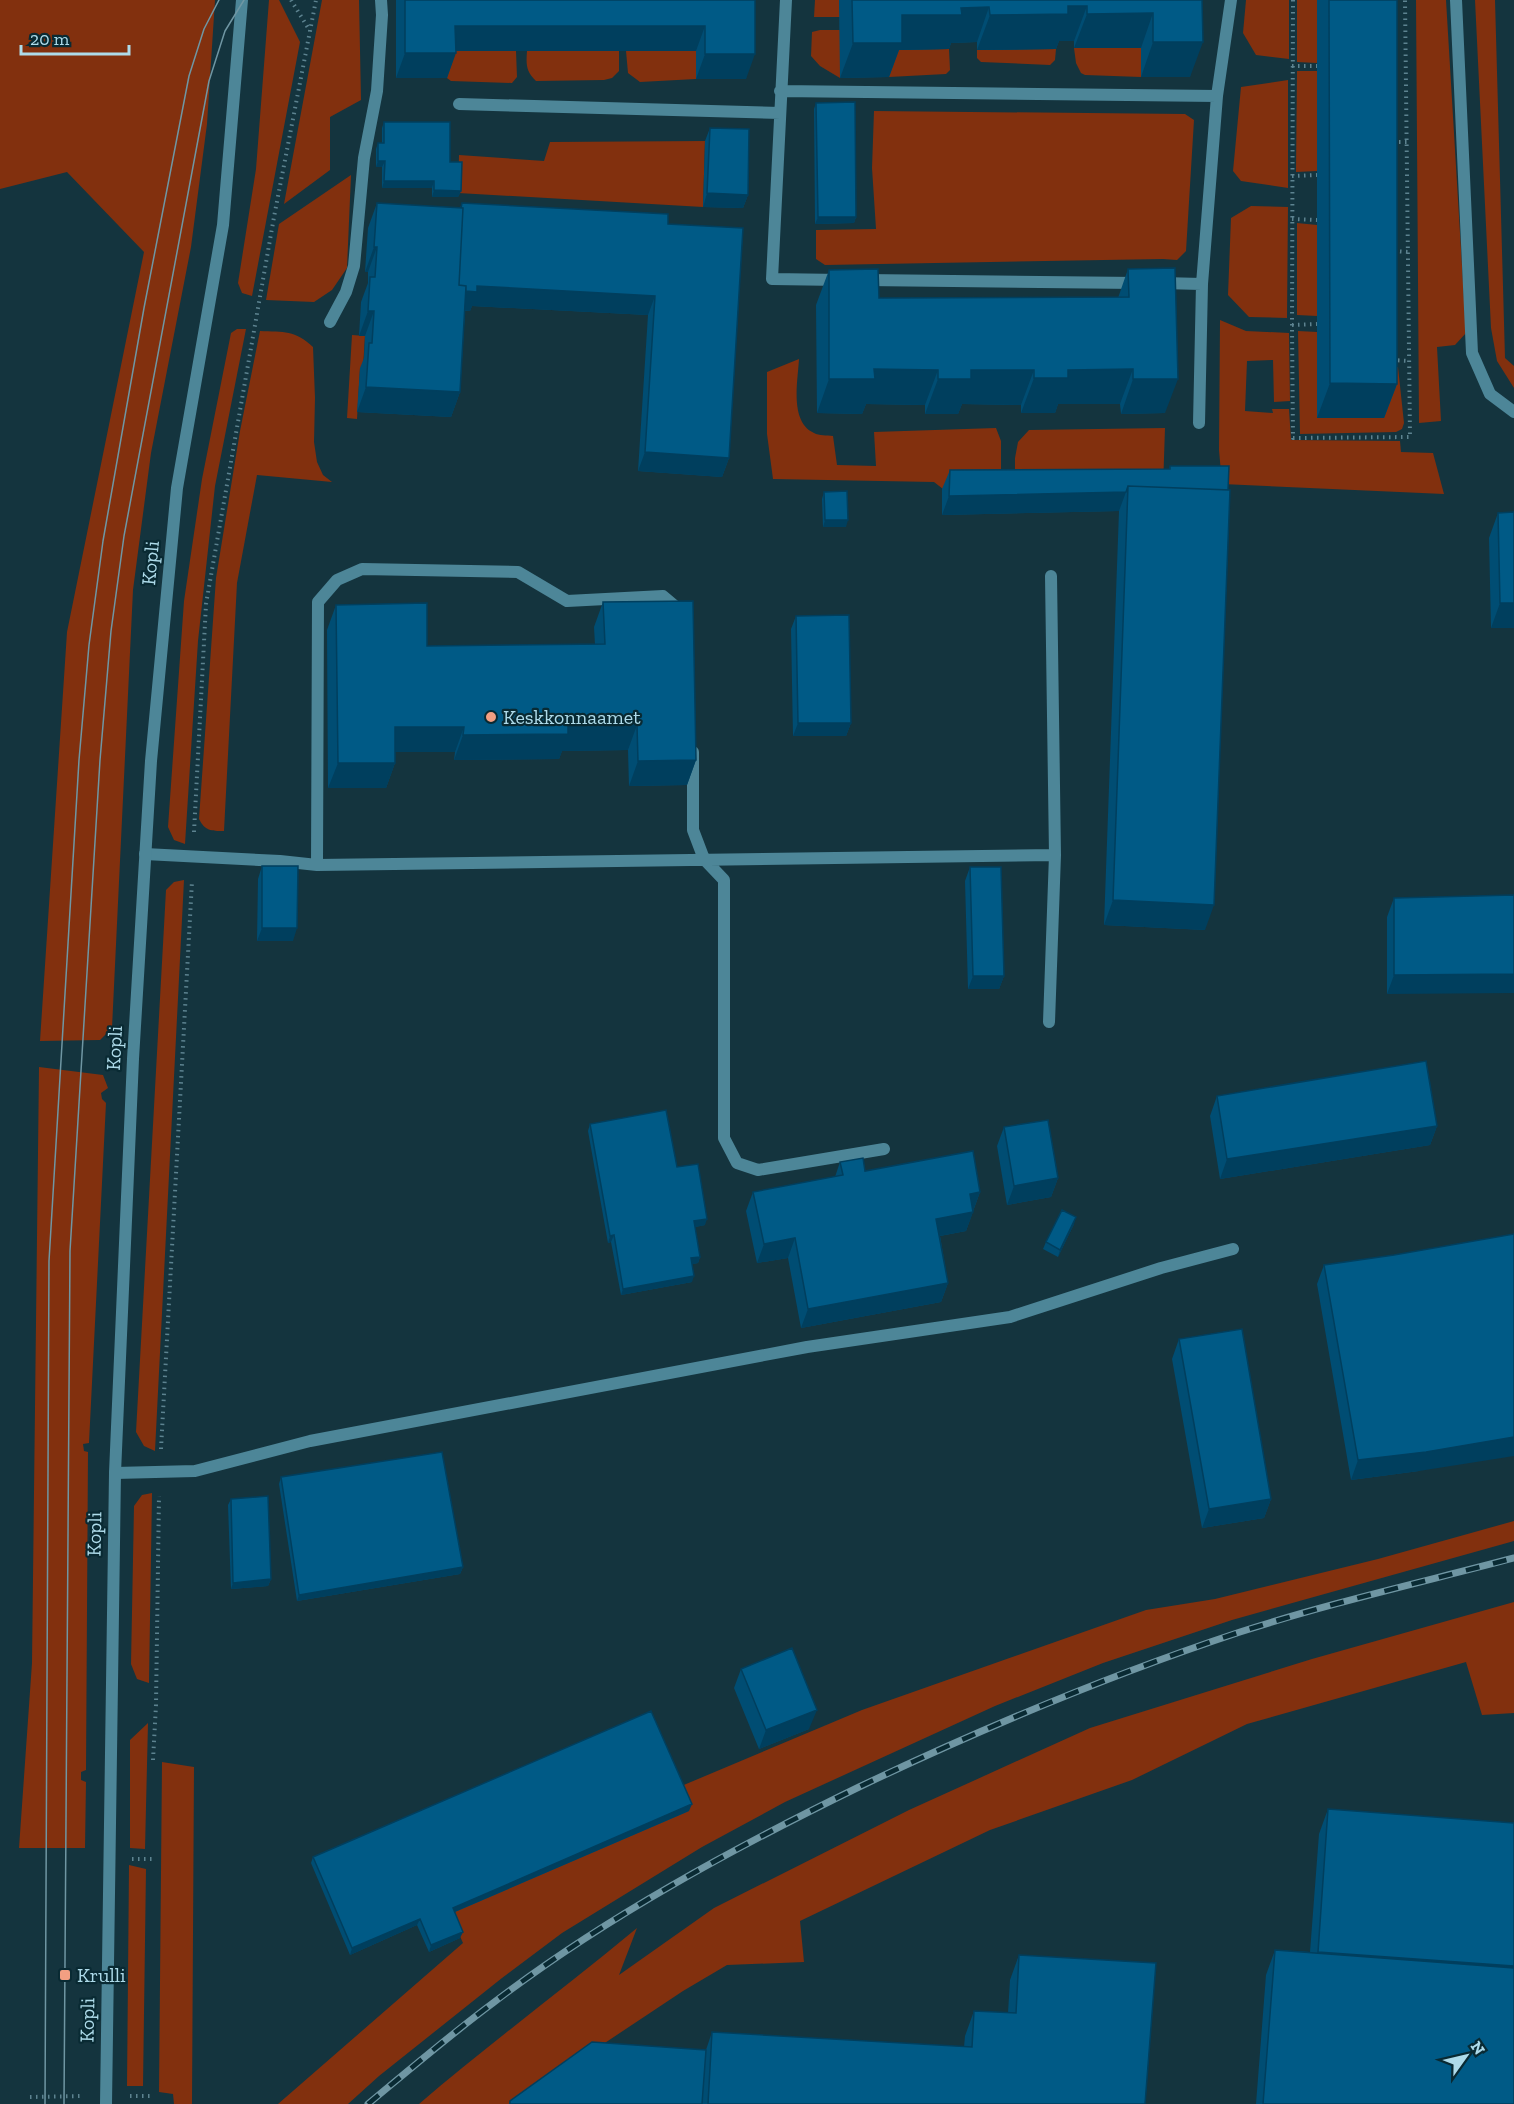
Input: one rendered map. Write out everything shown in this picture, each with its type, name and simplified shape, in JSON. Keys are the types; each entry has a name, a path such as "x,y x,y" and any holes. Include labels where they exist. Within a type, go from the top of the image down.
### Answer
{"street":[{"name":"Kopli","path":"106,2104 115,1473 133,1059 151,761 177,488 223,225 242,0"},
{"path":"330,322 345,292 354,266 364,158 376,91 382,15 381,0"},
{"path":"786,0 772,279 1202,284"},
{"path":"1199,423 1202,284 1217,96 1231,0"},
{"path":"1456,0 1472,353 1490,394 1514,412"},
{"path":"780,91 1217,96"},
{"path":"459,104 780,113"},
{"path":"317,865 318,602 337,580 362,569 518,572 567,601 663,596 679,608 686,618"},
{"path":"1049,1022 1055,855 1051,576"},
{"path":"693,735 693,830 704,859 724,880 724,1138 737,1164 758,1170 884,1149"},
{"path":"145,854 317,865 1055,855"},
{"path":"115,1473 195,1471 310,1441 552,1395 807,1347 1010,1317 1161,1268 1233,1249"}],"path":[{"path":"291,0 310,32"},
{"path":"1293,0 1293,438 1410,437 1405,0"},
{"path":"1395,34 1406,33"},
{"path":"1292,66 1317,66"},
{"path":"1384,142 1407,142"},
{"path":"1292,176 1317,175"},
{"path":"1292,219 1317,220"},
{"path":"1384,251 1408,252"},
{"path":"1292,325 1317,324"},
{"path":"1384,359 1409,361"},
{"path":"131,1859 152,1859"}],"shaded area":[{"path":"0,0 215,0 207,124 191,247 151,453 133,590 112,1028 100,1040 40,1041 67,632 144,252 67,172 0,189"},
{"path":"269,0 279,0 300,42 252,296 242,293 238,283 256,169"},
{"path":"322,0 359,0 361,100 330,117 330,170 284,204"},
{"path":"815,0 839,0 840,17 814,17"},
{"path":"1246,0 1289,0 1289,59 1256,55 1243,33"},
{"path":"1297,0 1317,0 1317,63 1297,62"},
{"path":"1416,0 1446,0 1466,333 1455,345 1437,347 1441,421 1419,423"},
{"path":"1475,0 1495,0 1505,358 1514,366 1514,388 1497,361 1491,328"},
{"path":"840,30 840,78 820,66 811,56 812,32"},
{"path":"1074,48 1141,48 1141,77 1085,75 1081,73 1076,63"},
{"path":"949,49 950,70 946,74 889,77 889,50"},
{"path":"1056,49 1055,60 1050,65 981,62 977,58 977,50"},
{"path":"446,51 516,51 517,77 512,83 451,81 447,78"},
{"path":"527,51 619,51 619,71 612,78 604,80 536,81 527,68"},
{"path":"626,51 696,51 696,79 640,82 628,73"},
{"path":"1297,71 1317,71 1317,171 1296,172"},
{"path":"1288,80 1288,188 1241,181 1233,171 1241,87"},
{"path":"874,111 1185,114 1194,120 1186,251 1177,260 825,265 816,259 816,230 876,229 872,168"},
{"path":"705,141 703,207 458,193 459,155 544,161 550,142"},
{"path":"351,175 347,268 332,290 314,302 266,300 279,224"},
{"path":"1251,206 1288,207 1287,318 1249,317 1228,295 1231,218"},
{"path":"1297,223 1317,225 1317,316 1297,315"},
{"path":"1220,320 1246,331 1289,333 1290,401 1274,402 1273,360 1247,361 1245,411 1273,413 1272,409 1289,409 1291,440 1400,441 1401,452 1433,453 1444,494 1222,484 1219,450"},
{"path":"237,329 246,329 215,486 198,641 185,844 174,840 168,827 184,601 202,479 231,333"},
{"path":"260,331 295,335 313,347 314,442 317,462 323,475 332,482 257,475 237,583 224,831 215,831 206,828 199,819 216,578 240,431"},
{"path":"1298,331 1317,332 1317,418 1384,368 1398,367 1404,423 1402,429 1396,432 1300,434"},
{"path":"352,335 365,336 363,368 360,368 357,419 347,418"},
{"path":"799,359 797,400 801,420 806,428 814,433 833,436 837,465 876,466 874,432 996,428 1001,441 1001,489 943,489 934,482 773,479 767,434 767,372"},
{"path":"1165,428 1163,488 1015,488 1015,458 1018,442 1029,430"},
{"path":"184,880 155,1451 144,1446 136,1432 166,890 174,882"},
{"path":"39,1067 103,1075 108,1088 101,1093 106,1103 89,1443 83,1444 84,1451 88,1452 86,1770 81,1772 81,1780 86,1782 85,1848 19,1848 32,1663"},
{"path":"152,1493 149,1683 137,1679 131,1664 134,1506 142,1495"},
{"path":"1514,1521 1514,1541 1232,1620 1103,1663 995,1706 785,1802 702,1847 562,1933 379,2076 348,2104 278,2104 463,1943 450,1914 679,1787 862,1710 1146,1610 1215,1599 1378,1559"},
{"path":"1514,1602 1514,1713 1482,1715 1466,1662 1247,1724 1132,1780 990,1830 800,1921 804,1962 727,1965 683,1991 513,2104 419,2104 637,1928 619,1975 714,1908 909,1810 1090,1728 1312,1659"},
{"path":"148,1723 145,1849 130,1848 130,1740"},
{"path":"162,1762 194,1767 192,2104 174,2104 173,2094 159,2092"},
{"path":"129,1865 146,1869 143,2086 127,2086"}],"building":[{"path":"405,0 755,0 755,54 705,54 705,26 455,26 456,53 405,53"},
{"path":"852,0 1202,0 1203,42 1153,42 1153,13 1087,14 1087,6 1068,6 1068,14 990,15 989,7 961,8 962,15 902,15 902,43 853,43"},
{"path":"1329,0 1397,0 1397,384 1330,383"},
{"path":"855,102 856,217 818,217 816,103"},
{"path":"384,122 450,122 450,162 462,162 461,191 434,190 434,181 384,181 385,161 378,161 378,143 384,143"},
{"path":"710,128 749,129 748,195 707,193"},
{"path":"377,203 463,208 459,285 466,286 460,392 366,387 374,311 368,311 370,277 375,277 377,247 374,247"},
{"path":"462,203 668,214 668,224 743,228 729,458 645,452 655,296 477,286 477,292 466,291 466,286 459,285"},
{"path":"1175,268 1178,379 1133,379 1133,369 1068,370 1068,378 1034,378 1034,370 971,370 971,379 938,379 938,370 874,369 875,379 829,379 829,270 878,269 879,298 1129,297 1128,269"},
{"path":"1170,466 1229,466 1228,490 1128,486 1126,492 949,496 950,470 1170,469"},
{"path":"1128,486 1230,490 1214,905 1113,900"},
{"path":"847,491 848,520 825,520 824,492"},
{"path":"1514,512 1514,603 1500,603 1498,513"},
{"path":"693,601 696,760 638,761 637,725 568,726 568,734 463,735 464,727 395,727 395,763 338,763 336,605 427,603 427,646 605,644 603,602"},
{"path":"849,615 851,723 798,723 796,616"},
{"path":"262,866 298,866 297,928 262,928"},
{"path":"970,867 1001,867 1004,976 973,976"},
{"path":"1514,895 1514,974 1394,975 1394,898"},
{"path":"1426,1061 1437,1126 1227,1159 1217,1096"},
{"path":"666,1110 677,1167 698,1164 707,1219 694,1221 700,1257 691,1258 694,1276 623,1289 614,1235 610,1236 590,1124"},
{"path":"1048,1120 1058,1178 1014,1186 1004,1127"},
{"path":"973,1151 980,1192 970,1194 973,1212 936,1219 948,1283 808,1309 795,1238 764,1244 753,1192 843,1175 840,1162 863,1158 865,1171"},
{"path":"1062,1210 1076,1217 1060,1250 1046,1242"},
{"path":"1514,1234 1514,1437 1426,1452 1358,1460 1324,1265"},
{"path":"1242,1329 1271,1499 1209,1509 1179,1339"},
{"path":"442,1452 463,1567 299,1595 281,1477"},
{"path":"268,1496 271,1579 233,1583 231,1499"},
{"path":"792,1648 817,1710 766,1730 741,1669"},
{"path":"651,1711 692,1804 453,1908 463,1932 431,1945 420,1919 352,1948 313,1857"},
{"path":"1328,1809 1514,1823 1514,1966 1318,1952"},
{"path":"1275,1950 1514,1968 1514,2104 1263,2104"},
{"path":"1019,1955 1156,1963 1145,2104 708,2104 712,2032 972,2047 974,2011 1016,2013"},
{"path":"592,2042 706,2050 702,2104 510,2104 510,2101"}],"tram line":[{"path":"45,2104 49,1261 79,760 89,645 103,541 144,308 189,76 204,29 219,0"},
{"path":"64,2104 70,1251 100,760 111,631 124,536 209,81 225,31 244,0"}],"railway":[{"path":"368,2104 477,2015 580,1942 717,1860 859,1787 1047,1703 1191,1649 1308,1612 1514,1558"}],"place":[{"name":"Keskkonnaamet","path":"491,717"},
{"name":"Krulli","path":"65,1975"}]}
